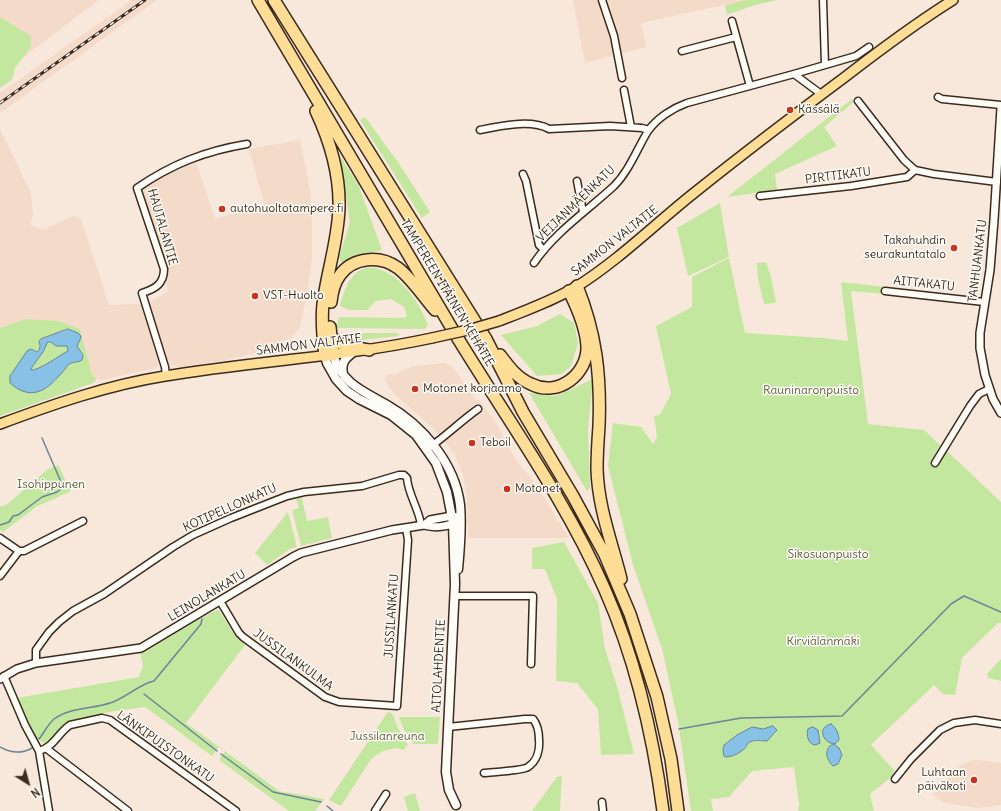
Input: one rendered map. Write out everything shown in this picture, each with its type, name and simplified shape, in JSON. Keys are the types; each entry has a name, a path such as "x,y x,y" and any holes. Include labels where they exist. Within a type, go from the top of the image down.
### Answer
{"highway":[{"name":"TAMPEREEN ITÄINEN KEHÄTIE","path":"258,0 456,335 534,456 578,534 605,589 626,644 643,701 656,764 663,811"},
{"name":"TAMPEREEN ITÄINEN KEHÄTIE","path":"274,0 486,339 523,412 573,496 601,548 630,614 657,697 670,759 678,811"},
{"path":"299,71 327,136 335,165 337,179 339,206 337,231 323,306 322,322 329,356"},
{"path":"329,356 332,291 339,276 344,270 354,263 376,259 391,264 404,273 456,335"},
{"path":"486,339 516,374 532,385 547,388 569,382 575,378 584,364 587,346 573,288"},
{"path":"573,288 587,313 596,349 599,409 597,470 602,504 630,614"},
{"path":"330,335 336,342 341,344 369,350"}],"main road":[{"name":"SAMMON VALTATIE","path":"0,424 110,387 166,376 392,347 468,330 499,321 529,309 573,288 628,249 691,195 821,94 908,30 954,0"},
{"path":"344,377 343,363 352,352"},
{"name":"AITOLAHDENTIE","path":"329,356 344,377 363,393 395,409 408,418 430,447 447,492 452,520 455,584 447,750 456,808"},
{"name":"AITOLAHDENTIE","path":"329,356 327,363 336,379 347,391 391,415 430,447 442,459 451,476 460,504 461,532 458,570 455,584"}],"street":[{"path":"602,0 614,36 622,78"},
{"path":"823,0 825,64"},
{"path":"732,21 750,86"},
{"path":"682,51 736,37"},
{"name":"VEIJANMÄENKATU","path":"534,263 544,250 622,176 649,130 660,118 681,105 856,56 869,47"},
{"path":"794,74 821,94"},
{"path":"624,90 631,127"},
{"path":"938,97 942,99 1001,105"},
{"path":"858,101 904,160 915,170 934,174 997,182"},
{"name":"TANHUANKATU","path":"1001,108 990,270 980,333 982,362 989,388 1001,413"},
{"path":"480,130 511,124 542,126 549,129 605,126 642,128 649,130"},
{"name":"HAUTALANTIE","path":"166,376 165,367 142,293 151,290 160,284 164,277 164,269 137,188 164,171 200,155 247,144"},
{"name":"PIRTTIKATU","path":"760,196 899,179 906,177 915,170"},
{"path":"523,174 526,181 538,245 544,250"},
{"path":"577,181 583,212"},
{"name":"AITTAKATU","path":"885,291 984,302"},
{"path":"935,463 969,406 979,394 989,388"},
{"path":"430,447 478,409"},
{"name":"KOTIPELLONKATU","path":"36,663 36,650 39,645 59,622 73,611 104,594 172,547 193,535 287,496 304,492 362,486 403,475 408,478 409,488 423,525"},
{"name":"LEINOLANKATU","path":"2,678 22,667 36,663 141,648 293,557 301,554 423,525 430,520 452,520 461,518"},
{"path":"0,538 18,551 24,551 83,521"},
{"name":"JUSSILANKATU","path":"397,706 408,540 406,528"},
{"path":"0,576 18,551"},
{"path":"455,596 533,596 531,664"},
{"name":"JUSSILANKULMA","path":"220,601 239,633 243,637 326,698 339,702 397,706"},
{"path":"2,678 39,752 49,811"},
{"name":"LÄNKIPUISTONKATU","path":"47,750 70,725 102,718 110,720 236,811"},
{"path":"448,727 526,719 533,719 536,722 539,736 539,752 530,766 523,769 484,773"},
{"path":"895,779 911,759 938,731 943,728 954,723 975,720 1001,724"},
{"path":"39,752 47,750 128,811"},
{"path":"376,810 386,794"},
{"path":"602,802 603,811"}],"shaded area":[{"path":"0,0 99,0 0,75"},
{"path":"132,0 157,0 0,113 0,93"},
{"path":"573,0 746,0 641,23 646,47 585,63"},
{"path":"0,129 31,193 33,215 30,225 43,230 73,216 81,219 109,305 142,305 159,363 156,368 102,380 96,379 92,375 80,329 26,319 0,328"},
{"path":"300,140 310,190 312,214 312,259 306,301 299,329 291,338 263,351 221,361 179,367 170,365 165,359 149,303 168,291 140,190 166,175 196,162 215,219 264,204 249,149"},
{"path":"445,363 453,367 476,400 479,400 495,421 516,460 536,484 569,538 468,538 467,497 463,475 454,453 435,430 394,394 385,380 386,376 391,374 395,375 412,366"},
{"name":"Luhtaan päiväkoti","path":"976,760 1001,763 1001,805 978,808 964,806 942,802 933,795 958,767 969,761"}],"green space":[{"path":"746,0 777,0 755,5 727,15 725,5"},
{"path":"0,17 31,36 31,47 15,68 12,80 0,88"},
{"path":"852,99 854,102 824,127 837,146 775,174 777,190 727,197"},
{"path":"365,117 398,162 430,212 422,218 360,120"},
{"path":"340,156 358,184 382,250 358,255 342,264 339,257 350,223"},
{"path":"720,203 729,257 688,276 677,228"},
{"path":"729,258 745,333 848,341 841,282 885,287 885,294 851,291 868,424 924,430 940,445 930,462 938,466 947,451 1001,502 1001,623 998,623 962,658 955,695 943,694 934,685 871,745 895,771 889,779 870,794 874,811 798,811 799,805 794,767 752,771 729,797 711,799 713,811 691,811 678,721 662,649 633,565 608,466 613,423 641,427 653,444 657,437 654,416 660,415 671,394 656,326 692,307 692,277"},
{"path":"766,262 771,277 776,303 764,304 758,280 757,263"},
{"path":"365,268 376,268 393,276 409,292 425,318 428,325 425,329 336,328 339,317 404,318 407,316 404,307 391,299 376,301 367,310 349,310 340,306 350,279 358,271"},
{"path":"560,314 574,323 578,343 571,366 562,374 537,376 501,335 537,326"},
{"path":"26,319 58,321 80,329 92,375 96,379 93,383 0,416 0,328","holes":["68,329 80,340 77,346 83,355 80,361 69,365 57,379 38,392 10,376 31,349 37,352 39,350 39,341 41,339"]},
{"path":"363,333 398,333 399,336 351,341"},
{"path":"48,342 51,342 56,346 67,346 69,349 44,365 31,370 43,352"},
{"path":"593,379 588,429 590,488 587,491 529,393 556,396"},
{"name":"Isohippunen","path":"58,465 71,491 36,507 3,532 0,530 0,507 6,505 47,470"},
{"path":"302,498 307,521 328,517 332,538 301,546 292,510 299,508 296,499"},
{"path":"288,512 297,547 290,549 267,565 255,553"},
{"path":"564,542 598,603 605,649 617,686 634,754 601,755 598,709 577,683 556,681 557,599 545,569 532,569 532,548"},
{"path":"217,610 230,629 245,645 186,723 219,747 212,756 145,707 109,712 67,723 52,739 46,743 41,742 32,732 17,698 139,677 143,666 140,652"},
{"path":"1001,659 1001,681 988,678 987,674"},
{"name":"Jussilanreuna","path":"390,712 408,745 403,750 396,748 383,751 371,759 341,806 329,800 387,713"},
{"path":"399,717 440,717 438,744 413,744 404,730"},
{"path":"225,751 279,791 324,799 315,811 289,811 219,760"},
{"path":"562,776 560,811 532,811 557,777"},
{"path":"415,793 420,811 408,811 404,797"}],"water":[{"path":"68,329 78,333 81,336 77,346 83,355 82,360 68,365 52,383 41,391 29,393 10,383 10,376 27,351 31,349 37,352 39,350 39,341","holes":["48,342 51,342 56,346 67,346 68,351 44,365 31,370"]},
{"path":"831,724 836,729 839,740 835,744 827,741 823,735 824,728"},
{"path":"773,726 777,730 767,741 752,741 738,753 729,757 724,756 724,745 737,735 752,727 763,729"},
{"path":"813,727 818,730 820,743 815,745 809,741 807,736 808,729"},
{"path":"834,744 839,748 842,755 838,764 833,766 827,757 827,751 828,748"}],"waterway":[{"path":"0,525 9,522 13,516 18,515 42,497 57,492 61,489 61,482 42,438"},
{"path":"679,729 741,718 842,716 951,604 964,596 1001,612"},
{"path":"39,739 52,721 60,715 74,710 116,701 143,685 154,681 201,624 202,619"},
{"path":"144,694 217,751"},
{"path":"0,747 8,751 16,752 32,748"},
{"path":"221,754 273,792 321,802"},
{"path":"327,806 333,811"}],"railway":[{"path":"0,103 145,0"}],"place":[{"name":"Kässälä","path":"790,110"},
{"name":"autohuoltotampere.fi","path":"222,209"},
{"name":"Takahuhdin seurakuntatalo","path":"954,248"},
{"name":"VST-Huolto","path":"255,296"},
{"name":"Motonet korjaamo","path":"415,389"},
{"name":"Teboil","path":"472,443"},
{"name":"Motonet","path":"507,489"},
{"name":"Luhtaan päiväkoti","path":"974,780"}],"park label":[{"name":"Rauninaronpuisto","path":"811,391"},
{"name":"Sikosuonpuisto","path":"828,555"},
{"name":"Kirviälänmäki","path":"823,642"}]}
